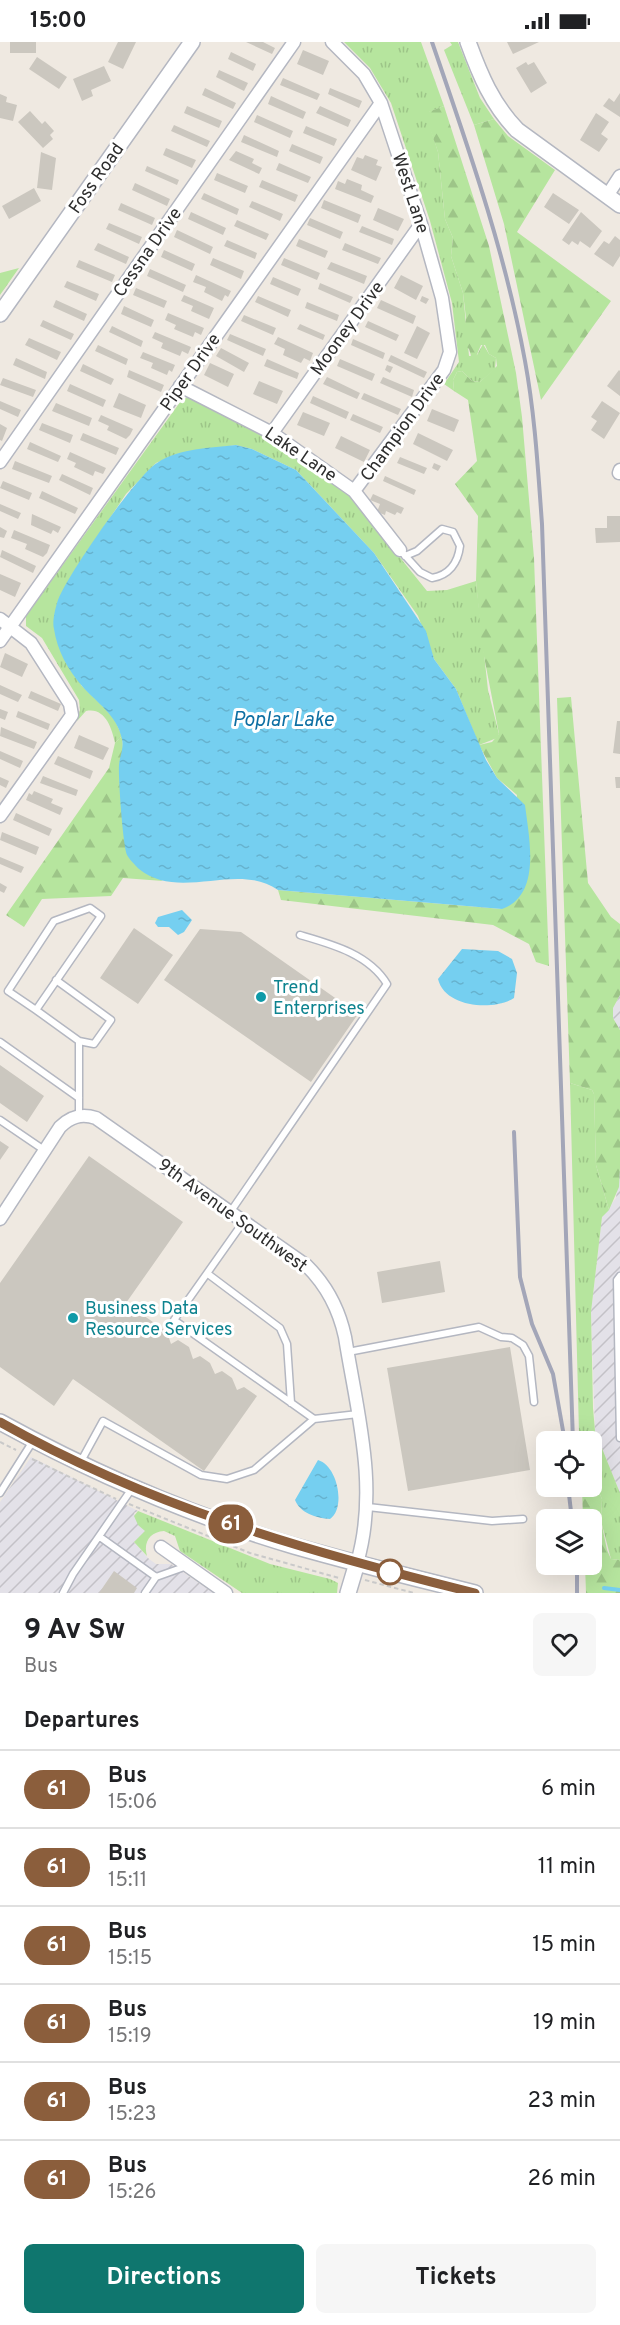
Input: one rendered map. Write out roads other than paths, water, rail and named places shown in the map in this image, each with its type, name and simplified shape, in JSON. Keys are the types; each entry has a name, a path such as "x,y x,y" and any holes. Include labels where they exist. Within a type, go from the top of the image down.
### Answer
{"street":[{"name":"Foss Road","path":"0,314 192,42"},
{"name":"Cessna Drive","path":"0,462 294,42"},
{"name":"West Lane","path":"332,42 364,74 381,103 421,224 442,298 450,352 449,362"},
{"path":"468,42 484,86 504,116 532,143 620,205"},
{"name":"Piper Drive","path":"0,641 5,622 180,386 381,103"},
{"path":"607,196 620,177"},
{"name":"Mooney Drive","path":"272,433 421,224"},
{"name":"Champion Drive","path":"354,491 449,362"},
{"name":"Lake Lane","path":"180,386 272,433 354,491 402,553"},
{"path":"0,816 72,715 70,704 31,643 5,622"},
{"name":"9th Avenue Southwest","path":"79,1117 87,1115 96,1118 294,1255 319,1278 342,1322 365,1462 368,1507 357,1563"},
{"path":"2,1211 69,1118 79,1117"},
{"path":"0,1422 133,1487 291,1545 475,1593"},
{"path":"161,1547 226,1593"},
{"path":"348,1593 357,1563"}],"lane":[{"path":"442,529 453,532 460,546 455,564 439,576 426,576 402,553 417,551 442,529"},
{"path":"36,1010 56,980 101,916 90,908 54,921 8,991 79,1041 94,1044 111,1020 56,980"},
{"path":"231,1211 387,984 375,969 345,949 300,935"},
{"path":"79,1041 79,1117"},
{"path":"0,1042 79,1098"},
{"path":"0,1120 44,1150"},
{"path":"244,1221 174,1320 314,1419"},
{"path":"208,1274 280,1328 287,1344 291,1403"},
{"path":"620,1276 617,1280 616,1325 620,1438"},
{"path":"347,1352 478,1326 501,1337 512,1338 523,1345 529,1356 534,1402"},
{"path":"80,1463 103,1422 201,1475 227,1479 254,1470 314,1419 358,1414"},
{"path":"1,1489 34,1440"},
{"path":"63,1593 73,1574 133,1487"},
{"path":"368,1507 492,1521 523,1519"},
{"path":"100,1537 156,1577"},
{"path":"145,1593 156,1577 187,1566"}],"water":[{"name":"Poplar Lake","path":"236,445 252,449 296,470 374,553 426,631 434,659 456,689 486,760 497,778 525,805 530,864 528,879 515,902 502,909 278,890 262,882 245,879 172,882 155,878 139,869 128,857 125,849 119,783 122,739 111,716 82,686 64,659 53,626 56,606 62,591 86,552 118,507 157,463 175,454"},
{"path":"182,910 192,920 184,932 178,935 169,927 158,927 155,923 158,917"},
{"path":"462,949 498,951 512,959 517,973 514,998 495,1005 471,1004 450,996 442,989 438,979"},
{"path":"318,1460 331,1470 338,1488 338,1506 330,1519 309,1514 297,1505 295,1500"}],"waterway":[{"path":"604,1588 620,1590"}],"railway":[{"path":"432,42 496,239 517,320 534,422 542,524 573,1431"},
{"path":"514,1132 520,1277 532,1324 553,1374 563,1431"},
{"path":"569,1497 571,1509"},
{"path":"577,1575 577,1593"}],"place":[{"name":"Trend Enterprises","path":"261,997"},
{"name":"Business Data Resource Services","path":"73,1318"}]}
